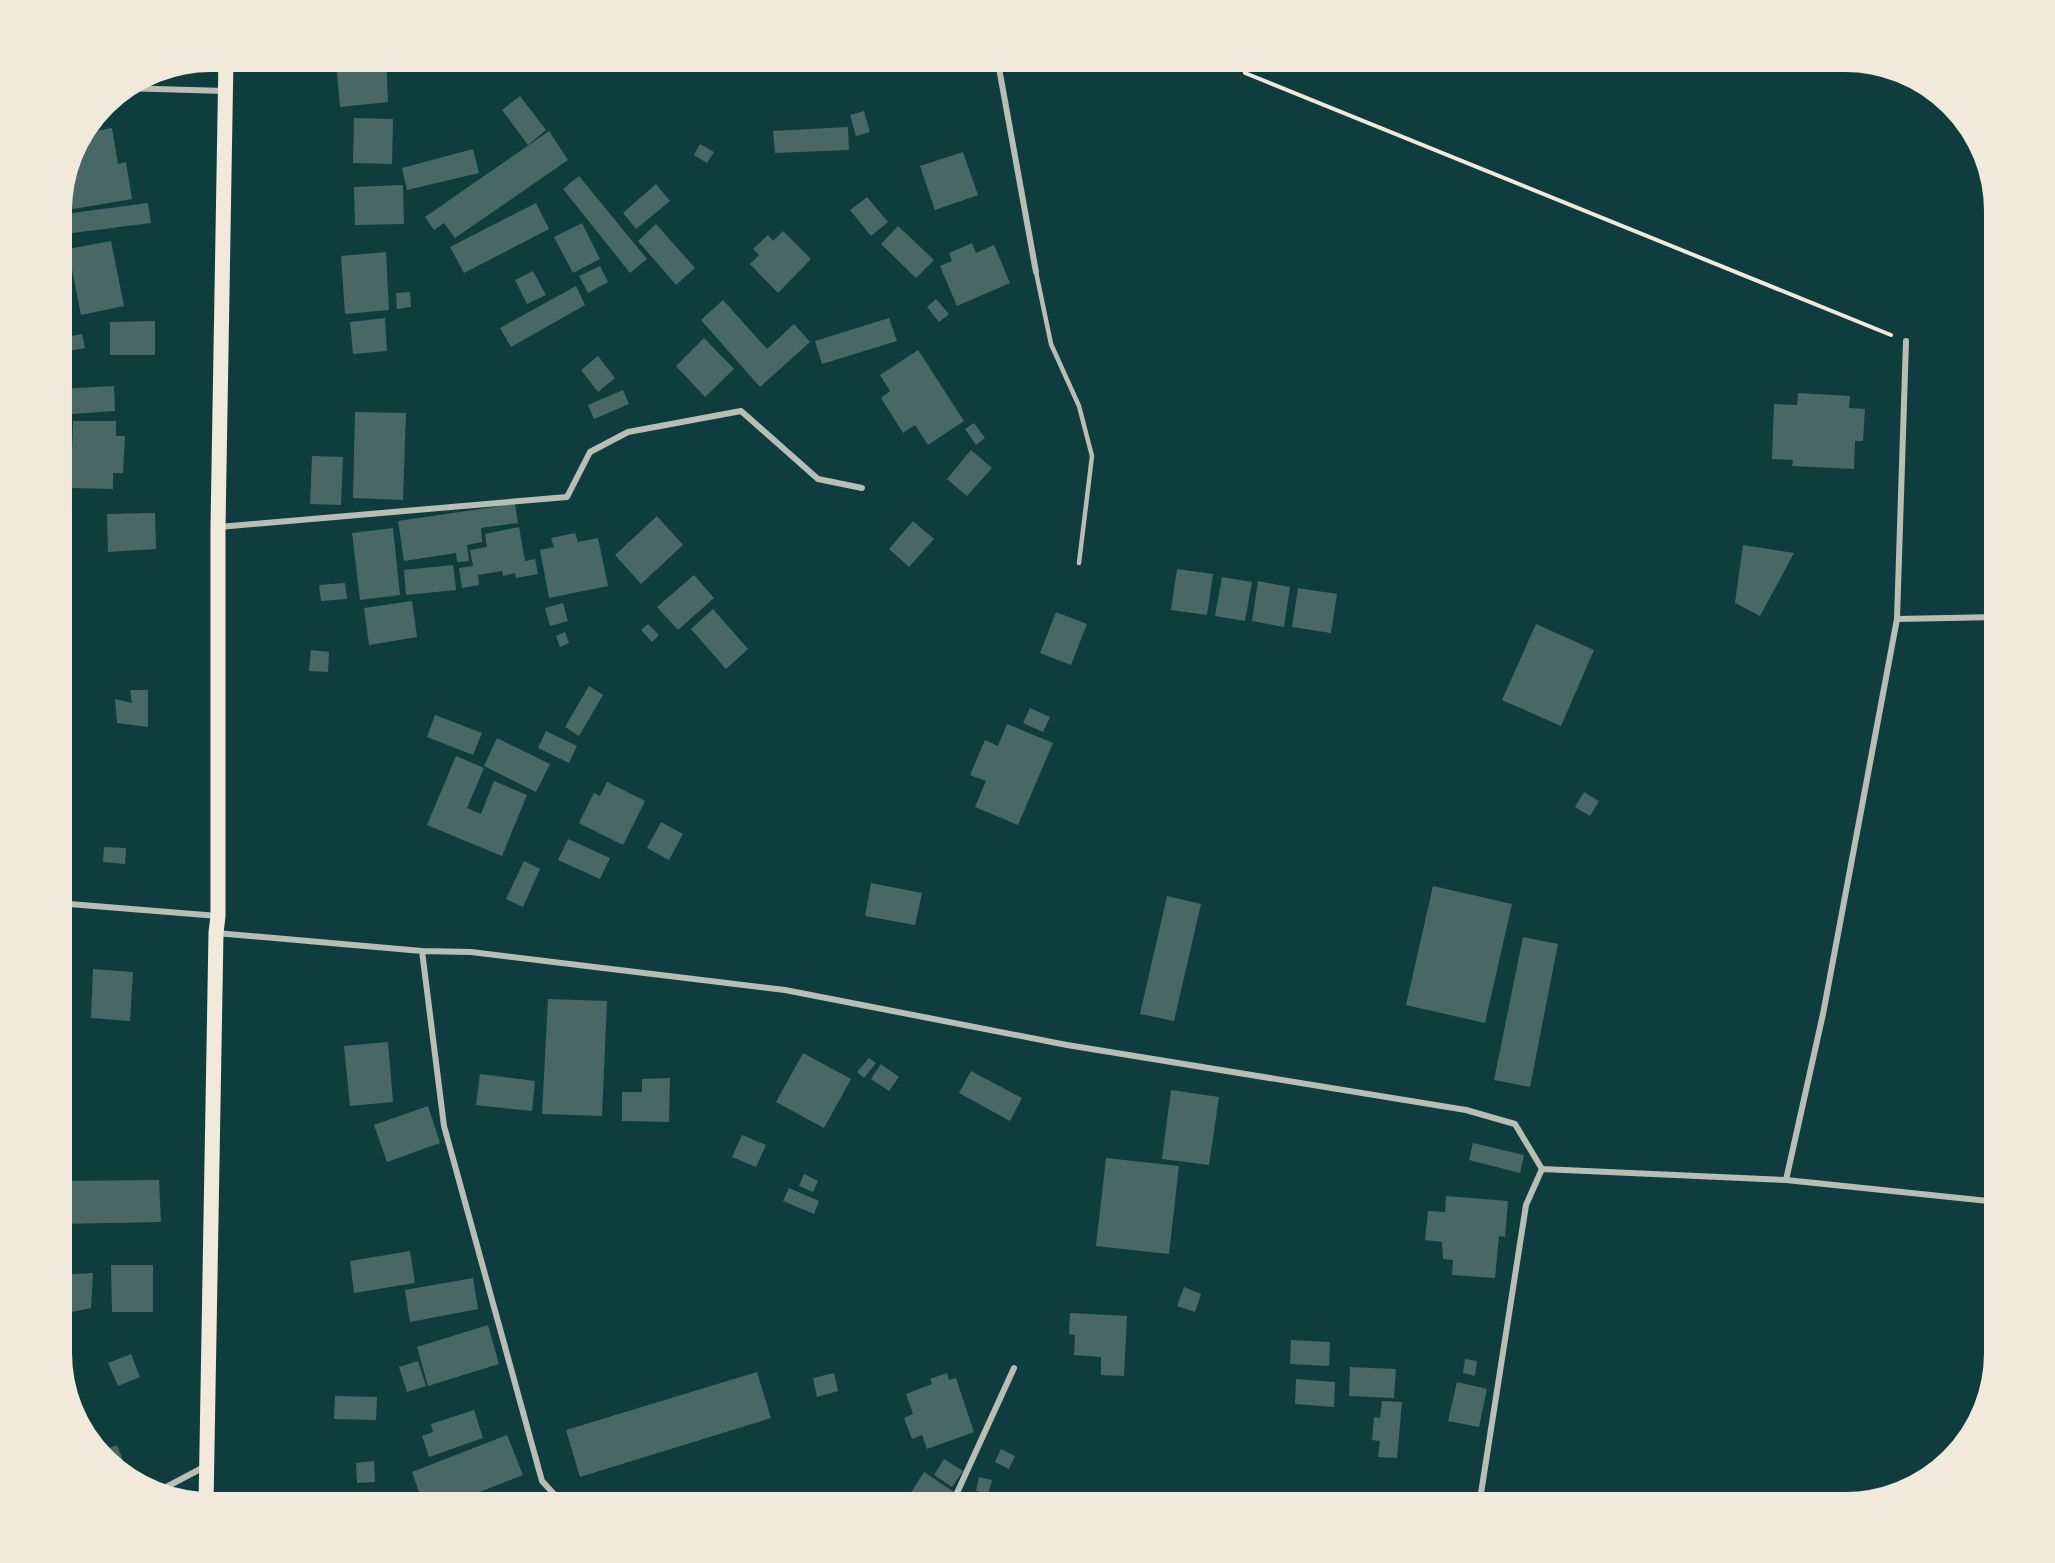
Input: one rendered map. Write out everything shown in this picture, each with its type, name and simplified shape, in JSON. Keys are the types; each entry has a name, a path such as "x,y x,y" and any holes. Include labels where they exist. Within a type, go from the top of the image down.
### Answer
{"main road":[{"path":"206,1496 218,916 219,527 226,67"}],"street":[{"path":"999,67 1036,272"},
{"path":"137,88 225,91"},
{"path":"1786,1180 1822,1014 1897,618 1906,341"},
{"path":"219,527 567,497 590,452 628,432 741,411 818,479 862,488"},
{"path":"1897,618 1988,617"},
{"path":"68,904 218,916"},
{"path":"216,933 422,951 471,952 784,990 1067,1045 1466,1110 1515,1124 1542,1169"},
{"path":"422,951 444,1126 542,1482 555,1496"},
{"path":"1542,1169 1786,1180 1988,1201"},
{"path":"1481,1496 1526,1205 1542,1169"},
{"path":"956,1496 1014,1368"},
{"path":"164,1488 207,1466"}],"lane":[{"path":"1036,272 1051,344 1079,406 1092,456 1079,563"}],"path":[{"path":"1244,67 1245,73 1906,341"}],"building":[{"path":"350,67 386,67 388,102 340,107 337,72 350,71"},
{"path":"520,96 546,130 528,145 502,110"},
{"path":"864,111 870,132 856,136 850,115"},
{"path":"354,118 393,119 392,164 353,163"},
{"path":"101,119 102,126 94,127"},
{"path":"848,127 849,150 775,153 773,131"},
{"path":"112,128 118,164 126,162 132,199 73,209 70,188 72,173 82,147 92,132"},
{"path":"549,131 568,160 455,238 444,223 434,230 425,217"},
{"path":"700,144 714,152 707,163 694,155"},
{"path":"473,149 479,173 407,190 402,168"},
{"path":"963,152 978,195 935,210 920,166"},
{"path":"579,176 647,259 630,273 563,189"},
{"path":"656,184 670,201 636,229 623,213"},
{"path":"403,185 404,224 355,225 354,187"},
{"path":"867,197 888,222 871,236 850,210"},
{"path":"148,203 151,223 68,234 68,214"},
{"path":"536,203 549,229 464,273 450,247"},
{"path":"582,223 600,259 573,273 554,237"},
{"path":"656,224 695,268 676,285 638,241"},
{"path":"898,226 934,260 916,278 881,244"},
{"path":"783,231 811,259 778,293 750,264 759,255 753,249 768,235 773,241"},
{"path":"111,241 124,306 81,315 68,249"},
{"path":"972,243 976,253 994,245 1010,283 957,306 940,266 952,261 949,253"},
{"path":"386,252 389,310 345,314 341,256"},
{"path":"600,266 608,282 588,293 579,276"},
{"path":"533,271 546,295 527,304 515,280"},
{"path":"576,286 585,305 511,347 500,328"},
{"path":"410,292 411,307 397,309 396,293"},
{"path":"936,299 949,314 939,322 927,307"},
{"path":"723,300 767,349 794,324 810,342 760,387 701,320"},
{"path":"385,318 387,351 353,354 350,322"},
{"path":"889,318 897,341 822,364 815,341"},
{"path":"155,321 155,355 110,355 110,322"},
{"path":"82,334 85,348 68,351 68,336"},
{"path":"704,338 734,369 705,397 676,366"},
{"path":"918,350 964,421 928,445 915,425 903,433 881,398 890,391 880,375"},
{"path":"598,356 615,378 598,392 581,370"},
{"path":"114,386 115,411 68,414 68,388"},
{"path":"623,390 629,404 594,419 588,405"},
{"path":"1798,393 1850,396 1849,408 1865,409 1863,441 1855,441 1854,469 1792,466 1793,460 1772,459 1774,404 1797,405"},
{"path":"355,412 406,413 403,500 353,498"},
{"path":"73,421 116,421 116,436 125,436 123,473 113,473 113,489 71,488"},
{"path":"974,423 985,438 976,445 965,429"},
{"path":"971,450 992,468 967,496 947,479"},
{"path":"312,456 343,457 341,505 310,504"},
{"path":"68,499 72,500 68,558"},
{"path":"515,504 518,523 481,528 482,542 467,545 469,561 457,562 456,553 404,561 398,521"},
{"path":"155,513 156,549 108,552 107,514"},
{"path":"657,516 683,545 641,584 615,555"},
{"path":"913,521 934,539 909,567 889,549"},
{"path":"519,527 525,561 535,559 538,574 516,578 515,573 503,576 502,571 478,575 479,585 462,588 459,568 473,566 470,550 487,547 485,534"},
{"path":"393,528 400,595 360,600 352,533"},
{"path":"575,533 578,542 598,538 608,586 549,598 540,550 554,547 551,538"},
{"path":"1743,545 1794,553 1760,616 1735,603"},
{"path":"453,565 456,590 406,595 404,570"},
{"path":"1177,569 1213,574 1207,615 1171,610"},
{"path":"694,575 714,598 678,630 657,607"},
{"path":"1222,577 1252,582 1245,621 1215,616"},
{"path":"1258,581 1290,587 1284,627 1252,621"},
{"path":"345,583 347,599 321,601 319,585"},
{"path":"1298,588 1337,594 1331,633 1292,627"},
{"path":"412,601 417,637 369,645 364,608"},
{"path":"563,603 568,621 550,626 545,608"},
{"path":"713,609 748,649 726,669 691,629"},
{"path":"1056,612 1087,624 1071,665 1040,653"},
{"path":"648,624 659,635 652,642 641,630"},
{"path":"1536,624 1594,650 1561,726 1502,700"},
{"path":"565,632 569,643 560,647 556,636"},
{"path":"311,650 329,652 328,672 309,671"},
{"path":"589,686 603,695 579,736 565,727"},
{"path":"130,690 148,690 148,727 117,723 115,699 132,703"},
{"path":"1030,708 1050,717 1043,732 1023,723"},
{"path":"435,715 482,733 473,755 427,737"},
{"path":"1007,724 1053,743 1018,825 975,807 986,781 970,775 985,740 998,746"},
{"path":"546,731 577,746 569,763 538,748"},
{"path":"497,738 550,764 536,792 484,766"},
{"path":"456,756 484,768 467,808 481,814 494,781 527,795 502,856 427,825"},
{"path":"607,782 645,801 623,845 579,823 594,793 600,796"},
{"path":"1584,792 1599,801 1590,816 1575,807"},
{"path":"661,822 683,834 669,860 647,848"},
{"path":"568,839 610,858 600,879 558,860"},
{"path":"104,847 126,848 125,864 103,862"},
{"path":"524,861 540,869 523,907 506,899"},
{"path":"871,883 922,893 915,925 865,916"},
{"path":"1433,886 1512,904 1485,1023 1406,1005"},
{"path":"1167,896 1201,904 1174,1021 1140,1014"},
{"path":"1523,937 1558,944 1530,1087 1494,1080"},
{"path":"93,969 133,972 130,1021 91,1018"},
{"path":"548,999 607,1001 602,1116 542,1114"},
{"path":"388,1042 393,1102 350,1106 344,1046"},
{"path":"803,1053 851,1079 824,1128 776,1102"},
{"path":"869,1058 876,1063 864,1078 857,1072"},
{"path":"881,1064 899,1077 889,1091 871,1079"},
{"path":"971,1071 1022,1098 1010,1121 959,1093"},
{"path":"480,1074 535,1081 532,1111 476,1105"},
{"path":"670,1078 669,1122 622,1121 622,1092 642,1092 642,1079"},
{"path":"1171,1090 1219,1097 1209,1165 1162,1159"},
{"path":"428,1106 440,1143 387,1162 374,1125"},
{"path":"742,1135 766,1145 756,1167 732,1157"},
{"path":"1473,1143 1524,1155 1520,1173 1469,1160"},
{"path":"1106,1158 1179,1166 1169,1254 1096,1246"},
{"path":"804,1174 818,1181 813,1192 799,1186"},
{"path":"159,1180 161,1222 68,1224 68,1181"},
{"path":"789,1188 819,1201 814,1214 783,1201"},
{"path":"1446,1196 1508,1201 1505,1237 1499,1236 1495,1278 1452,1275 1453,1260 1443,1259 1442,1242 1425,1240 1428,1211 1445,1212"},
{"path":"410,1251 415,1283 354,1293 350,1261"},
{"path":"111,1265 153,1265 153,1312 112,1312"},
{"path":"93,1273 91,1308 68,1313 68,1274"},
{"path":"473,1278 478,1309 410,1322 405,1290"},
{"path":"1184,1287 1201,1294 1195,1312 1177,1306"},
{"path":"1070,1313 1127,1316 1124,1376 1101,1375 1101,1357 1074,1355 1075,1335 1069,1334"},
{"path":"488,1325 499,1364 428,1386 417,1347"},
{"path":"1291,1340 1330,1342 1329,1366 1290,1364"},
{"path":"131,1354 140,1377 118,1386 108,1363"},
{"path":"1465,1359 1477,1361 1475,1376 1463,1373"},
{"path":"418,1361 426,1386 407,1392 399,1367"},
{"path":"1350,1367 1396,1369 1394,1398 1349,1396"},
{"path":"757,1372 771,1418 580,1477 566,1430"},
{"path":"834,1373 838,1391 817,1397 813,1378"},
{"path":"947,1373 949,1380 956,1378 974,1432 927,1449 922,1435 912,1439 904,1418 913,1414 906,1394 932,1384 930,1379"},
{"path":"1296,1379 1335,1382 1334,1407 1295,1404"},
{"path":"1457,1382 1487,1389 1479,1427 1448,1421"},
{"path":"335,1396 377,1397 376,1420 334,1419"},
{"path":"1382,1401 1402,1402 1397,1458 1378,1457 1380,1441 1372,1440 1374,1417 1380,1418"},
{"path":"474,1410 483,1438 429,1457 422,1436 433,1432 431,1424"},
{"path":"507,1435 523,1475 469,1496 420,1496 412,1472"},
{"path":"117,1445 126,1468 109,1454 105,1450"},
{"path":"1001,1449 1015,1456 1009,1469 995,1462"},
{"path":"944,1459 963,1471 952,1487 934,1475"},
{"path":"374,1461 375,1482 357,1483 356,1463"},
{"path":"924,1472 954,1492 951,1496 913,1496 910,1494"},
{"path":"979,1477 992,1480 988,1494 976,1491"}]}
